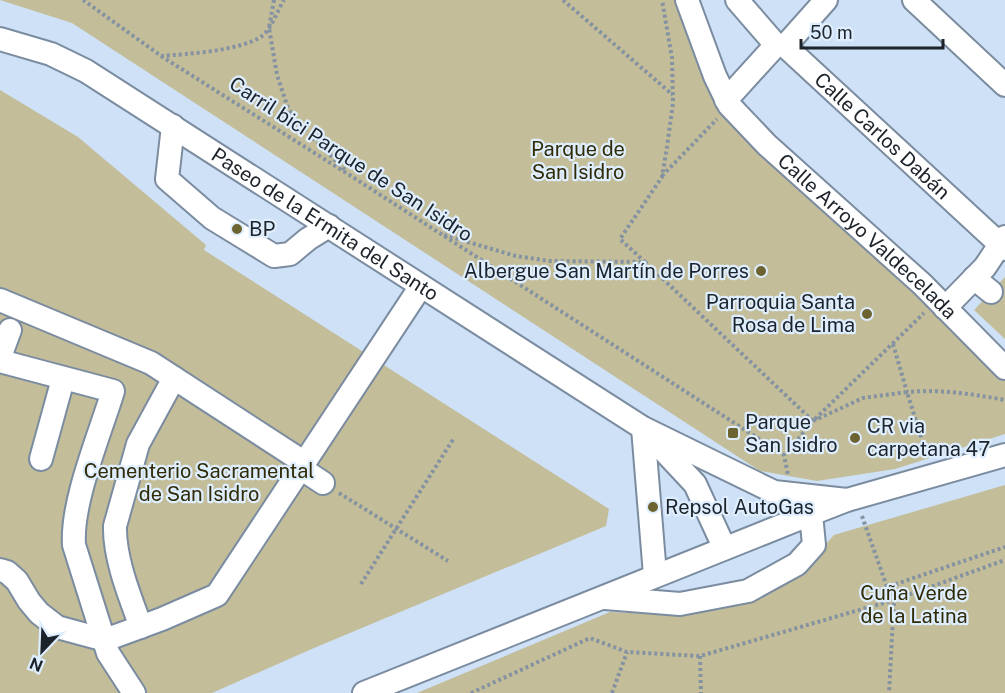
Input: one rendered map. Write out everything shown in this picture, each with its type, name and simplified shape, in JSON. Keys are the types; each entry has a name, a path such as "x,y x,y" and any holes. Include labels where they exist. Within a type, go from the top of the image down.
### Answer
{"street":[{"path":"687,0 726,106 780,46 826,0"},
{"name":"Calle Carlos Dabán","path":"737,0 780,46 1003,244"},
{"path":"914,0 1005,85"},
{"name":"Paseo de la Ermita del Santo","path":"0,39 51,54 86,71 643,428 783,493 851,499"},
{"name":"Calle Arroyo Valdecelada","path":"726,106 922,284 1005,368"},
{"path":"173,126 167,179 212,218 247,241 274,256 290,254 329,226"},
{"path":"945,308 982,285 985,267 1003,244"},
{"path":"0,570 7,572 17,581 39,613 57,627 105,640 217,595 421,286"},
{"path":"0,300 151,363 304,466 323,483"},
{"path":"10,330 0,359 63,379 113,391 85,480 73,530 74,545 108,653 134,693"},
{"path":"141,627 130,597 117,548 115,526 138,444 174,378"},
{"path":"41,459 63,379"},
{"path":"643,428 655,575"},
{"name":"Paseo de la Ermita del Santo","path":"643,428 694,484 724,547"},
{"path":"364,693 811,513 851,499 1005,455"},
{"path":"600,597 680,604 748,591 797,564 814,545 811,513 783,493"}],"path":[{"name":"Carril bici Parque de San Isidro","path":"82,0 161,57 351,176 784,455"},
{"path":"90,5 92,0"},
{"path":"274,0 269,28 277,75 288,108 296,121 351,176"},
{"path":"161,57 225,48 262,36 269,28 284,0"},
{"path":"563,0 673,95"},
{"path":"662,0 672,58 673,95 662,177"},
{"path":"726,106 662,177 620,239 813,422"},
{"path":"439,234 516,256 550,261 645,262"},
{"path":"783,493 784,455 813,422 923,314"},
{"path":"893,344 933,476"},
{"path":"813,422 863,398 907,392 963,392 1005,400"},
{"path":"361,584 454,438"},
{"path":"323,483 448,561"},
{"path":"851,499 886,587 894,600 889,693"},
{"path":"886,587 1005,547"},
{"path":"471,693 590,638 627,652 700,656 894,600 1005,560"},
{"path":"612,693 627,652"},
{"path":"700,656 701,693"}],"green space":[{"name":"Parque de San Isidro","path":"0,0 688,0 726,100 1005,368 1005,434 895,469 817,481 760,471 72,23"},
{"name":"Cementerio Sacramental de San Isidro","path":"0,90 78,137 206,245 204,250 609,509 606,526 212,693 0,693"},
{"path":"1005,277 1005,339 974,310"},
{"name":"Cuña Verde de la Latina","path":"1005,485 1005,693 417,693 610,612 686,616 794,580 834,535"}],"place":[{"name":"BP","path":"237,229"},
{"name":"Albergue San Martín de Porres","path":"761,271"},
{"name":"Parroquia Santa Rosa de Lima","path":"867,314"},
{"name":"Parque San Isidro","path":"733,433"},
{"name":"CR via carpetana 47","path":"855,438"},
{"name":"Repsol AutoGas","path":"653,507"}]}
